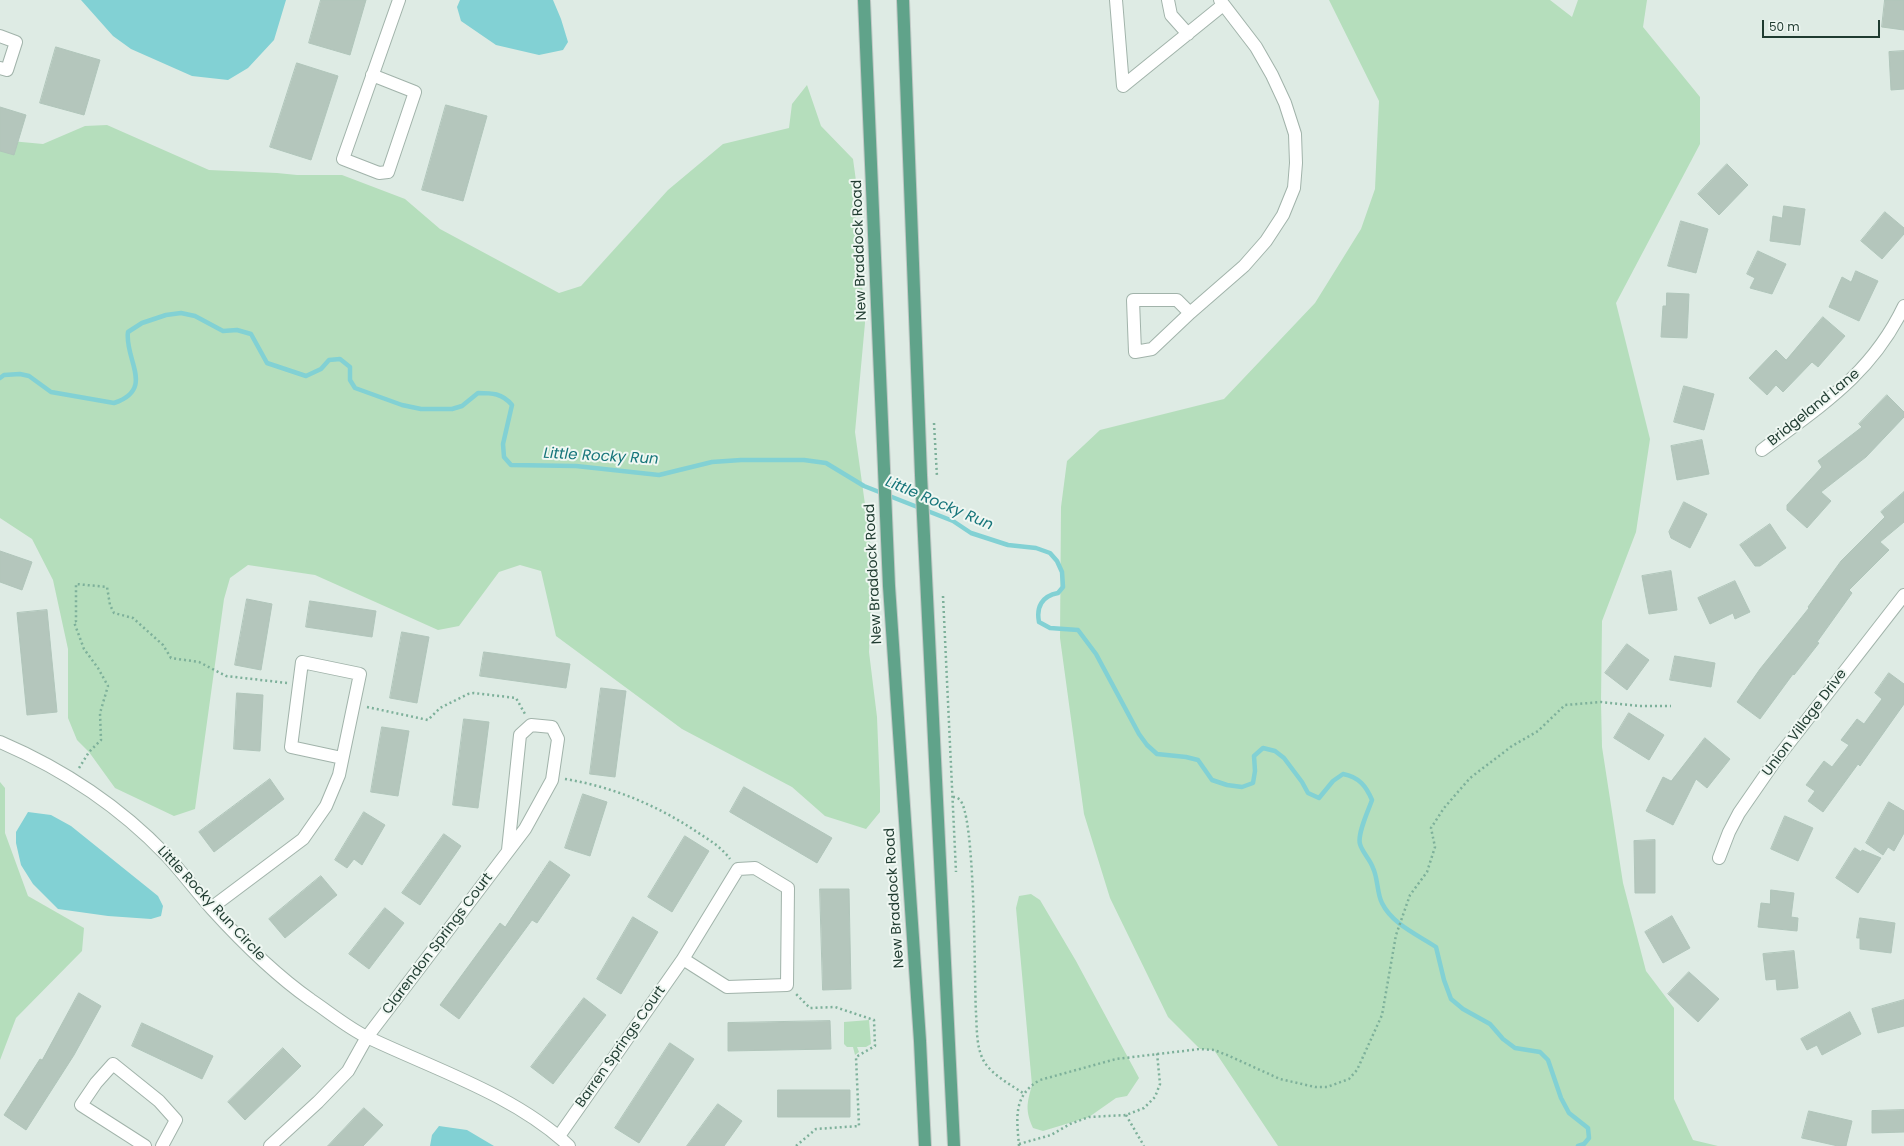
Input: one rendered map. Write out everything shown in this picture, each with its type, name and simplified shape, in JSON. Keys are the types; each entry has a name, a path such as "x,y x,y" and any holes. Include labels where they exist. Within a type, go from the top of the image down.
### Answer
{"main road":[{"name":"New Braddock Road","path":"864,0 889,586 919,1033 925,1146"},
{"path":"903,0 921,474 954,1146"}],"street":[{"path":"372,75 415,92 388,172 379,173 343,159 372,75 399,0"},
{"path":"1116,0 1122,86 1188,34 1221,3 1256,47 1272,75 1285,103 1295,134 1296,163 1294,188 1283,215 1266,241 1244,266 1190,313 1152,349 1135,352 1133,300 1177,300 1190,313"},
{"path":"1168,0 1171,15 1188,34"},
{"path":"0,36 16,42 7,70 0,68"},
{"name":"Bridgeland Lane","path":"1762,450 1851,381 1867,364 1884,342 1904,306"},
{"name":"Union Village Drive","path":"1719,858 1728,832 1739,813 1766,774 1904,595"},
{"path":"211,908 303,839 326,806 339,775 360,674 302,662 291,747 342,758"},
{"path":"508,850 520,735 531,725"},
{"name":"Clarendon Springs Court","path":"270,1146 318,1102 348,1071 367,1037 525,829 552,776 558,739 552,727 531,725"},
{"name":"Little Rocky Run Circle","path":"0,742 33,756 73,778 131,821 166,855 211,908 243,942 274,970 310,999 367,1037 469,1083 530,1116 570,1146"},
{"path":"683,959 727,987 787,985 788,888 755,868 738,869"},
{"name":"Barren Springs Court","path":"558,1136 683,959 738,869"},
{"path":"145,1146 81,1105 96,1083 113,1064 159,1101 176,1120 162,1146"}],"path":[{"path":"73,778 89,752 101,740 100,713 108,686 98,668 84,649 74,622 76,621 76,584 107,587 110,605 114,613 133,618 163,645 171,658 199,662 226,676 299,686"},
{"path":"353,704 428,720 440,708 468,694 474,693 516,698 531,725"},
{"path":"1157,1053 1160,1084 1155,1097 1144,1108 1126,1115 1089,1117 1070,1124 1051,1135 1019,1145 1017,1110 1024,1093 1032,1085 1040,1080 1116,1059 1157,1053 1200,1049 1214,1050 1227,1054 1280,1079 1315,1087 1327,1087 1349,1079 1357,1070 1382,1015 1396,935 1410,895 1427,872 1435,847 1431,828 1444,808 1480,769 1512,746 1538,731 1565,705 1600,702 1639,706 1671,706"},
{"path":"552,776 574,780 628,795 668,813 724,850 738,869"},
{"path":"953,797 959,799 963,805 967,819 970,850 974,980 978,1044 985,1063 992,1070 1024,1093"},
{"path":"787,985 810,1008 835,1007 874,1020 875,1046 856,1057 859,1126 816,1129 796,1146"},
{"path":"1126,1115 1144,1146"}],"green space":[{"path":"1329,0 1550,0 1572,17 1578,0 1647,0 1643,27 1700,97 1700,144 1616,303 1650,439 1636,532 1602,621 1601,702 1602,747 1623,883 1646,971 1674,1008 1674,1099 1693,1140 1718,1146 1278,1146 1214,1050 1200,1049 1168,1017 1110,898 1084,814 1060,638 1061,507 1067,461 1100,430 1224,399 1315,303 1361,229 1375,189 1379,101"},
{"path":"807,85 821,126 853,159 856,181 853,203 858,231 865,323 855,432 876,584 871,603 869,652 877,717 880,791 880,812 866,829 825,816 792,787 682,729 556,636 541,571 520,565 499,572 459,626 438,630 315,575 248,565 230,578 224,599 195,809 174,816 115,788 89,752 77,740 68,718 68,649 53,580 32,539 0,518 0,140 43,144 85,126 107,125 209,170 297,175 342,175 405,199 440,229 559,293 581,286 668,190 723,144 789,128 792,104"},
{"path":"0,782 5,788 5,833 28,896 84,928 82,951 16,1018 0,1060"},
{"path":"1031,894 1040,900 1076,961 1139,1078 1127,1096 1116,1098 1089,1117 1043,1131 1033,1128 1028,1111 1028,1102 1032,1085 1016,908 1019,896"},
{"path":"869,1020 871,1044 866,1047 857,1047 859,1052 855,1055 853,1047 847,1047 844,1044 844,1022"}],"water":[{"path":"81,0 286,0 274,40 248,68 228,80 192,76 131,49 113,36"},
{"path":"460,0 553,0 568,42 563,50 539,55 496,45 461,21 457,7"},
{"path":"28,812 51,815 71,826 158,896 163,906 161,916 151,919 108,916 58,909 33,884 21,865 16,843 16,832"},
{"path":"439,1126 467,1130 494,1146 430,1146 432,1135"}],"building":[{"path":"321,0 366,0 350,55 309,43"},
{"path":"1885,0 1904,0 1904,30 1882,27"},
{"path":"56,47 100,60 84,115 40,103"},
{"path":"1904,51 1904,89 1891,90 1889,52"},
{"path":"297,63 338,76 311,160 270,147"},
{"path":"446,105 487,116 463,201 422,190"},
{"path":"0,107 26,115 14,155 0,151"},
{"path":"1727,164 1748,185 1719,215 1698,194"},
{"path":"1784,206 1805,209 1800,245 1770,241 1773,216 1782,218"},
{"path":"1885,212 1904,228 1904,234 1882,259 1861,241"},
{"path":"1681,221 1708,229 1696,273 1668,266"},
{"path":"1758,251 1786,264 1772,294 1750,288 1755,278 1747,274"},
{"path":"1856,271 1878,281 1859,321 1829,307 1842,277 1851,282"},
{"path":"1667,293 1689,294 1687,338 1661,337 1663,306 1666,306"},
{"path":"1823,317 1845,336 1818,367 1812,362 1783,392 1776,385 1767,395 1749,378 1776,350 1786,360"},
{"path":"1684,386 1714,394 1704,430 1674,422"},
{"path":"1887,395 1904,412 1904,417 1866,457 1821,492 1831,501 1807,528 1787,510 1787,505 1822,467 1818,461 1862,427 1859,424"},
{"path":"1702,440 1709,474 1677,480 1671,446"},
{"path":"1904,492 1904,522 1880,542 1889,550 1849,590 1852,593 1817,642 1819,643 1794,675 1793,674 1760,719 1737,702 1760,669 1809,608 1808,607 1841,561 1885,517 1881,512"},
{"path":"1684,502 1707,514 1690,548 1671,538 1669,532"},
{"path":"1770,524 1786,548 1760,566 1755,566 1740,545"},
{"path":"0,551 32,562 22,590 0,582"},
{"path":"1671,571 1677,610 1649,614 1642,576"},
{"path":"1735,581 1750,612 1735,619 1733,613 1710,624 1698,598"},
{"path":"247,599 272,604 261,670 235,665"},
{"path":"310,601 376,611 372,637 306,627"},
{"path":"47,610 57,712 27,715 17,613"},
{"path":"402,632 429,637 417,703 390,698"},
{"path":"1627,644 1649,660 1627,690 1605,673"},
{"path":"484,652 570,664 566,688 480,676"},
{"path":"1675,656 1715,663 1711,687 1670,680"},
{"path":"1889,673 1904,684 1904,704 1860,766 1858,764 1823,812 1808,801 1815,791 1806,785 1824,761 1832,767 1849,745 1841,740 1857,719 1864,724 1882,699 1875,693"},
{"path":"601,688 626,691 615,777 590,774"},
{"path":"237,693 263,695 260,751 234,749"},
{"path":"1629,713 1664,735 1649,760 1614,738"},
{"path":"464,719 489,722 478,808 453,805"},
{"path":"382,727 409,731 398,796 371,792"},
{"path":"1705,738 1730,759 1707,788 1696,779 1673,825 1646,811 1663,777 1671,781"},
{"path":"270,779 284,799 214,852 199,832"},
{"path":"744,787 832,838 817,863 730,812"},
{"path":"583,794 607,802 590,856 565,848"},
{"path":"1889,802 1904,811 1904,833 1894,851 1888,847 1883,855 1866,843"},
{"path":"364,812 385,825 362,865 354,859 347,868 335,860"},
{"path":"1785,816 1813,828 1798,861 1771,849"},
{"path":"444,834 461,846 420,905 402,893"},
{"path":"685,836 709,851 672,912 648,897"},
{"path":"1655,840 1655,893 1635,893 1634,841"},
{"path":"1855,848 1861,852 1862,850 1881,858 1858,893 1836,878"},
{"path":"550,861 570,875 537,923 532,920 459,1019 440,1005 500,923 505,927"},
{"path":"321,876 337,895 285,938 269,919"},
{"path":"820,889 849,889 851,989 823,990"},
{"path":"1771,890 1794,893 1791,917 1798,918 1797,931 1758,927 1761,903 1770,904"},
{"path":"385,908 404,923 369,969 349,954"},
{"path":"1672,916 1690,948 1663,963 1645,932"},
{"path":"633,917 658,932 621,994 597,979"},
{"path":"1860,918 1895,923 1891,953 1860,949 1860,938 1857,938"},
{"path":"1794,951 1798,988 1777,990 1776,979 1766,980 1763,954"},
{"path":"1689,972 1719,999 1698,1022 1668,994"},
{"path":"79,993 101,1006 74,1055 26,1130 4,1115 40,1059 42,1060"},
{"path":"584,998 606,1015 553,1084 531,1067"},
{"path":"1904,1000 1904,1026 1878,1033 1872,1009"},
{"path":"1850,1012 1861,1034 1822,1055 1817,1045 1807,1050 1801,1039"},
{"path":"830,1021 831,1049 728,1051 728,1023"},
{"path":"142,1023 213,1056 202,1079 132,1046"},
{"path":"670,1043 694,1059 639,1143 615,1128"},
{"path":"283,1048 301,1066 245,1120 228,1102"},
{"path":"778,1090 850,1090 850,1117 778,1117"},
{"path":"718,1104 742,1121 724,1146 687,1146"},
{"path":"364,1108 383,1125 363,1146 328,1146"},
{"path":"1904,1110 1904,1132 1872,1133 1872,1111"},
{"path":"1809,1111 1852,1121 1846,1146 1838,1146 1802,1138"}],"waterway":[{"name":"Little Rocky Run","path":"0,378 4,375 20,374 29,376 51,392 114,403 126,397 133,390 136,382 128,342 128,332 142,323 166,315 181,313 195,316 223,331 237,330 251,334 267,363 306,376 321,369 329,360 340,359 350,367 350,380 355,388 402,405 421,409 452,409 462,406 478,393 501,396 512,405 503,444 504,457 511,465 576,466 659,475 712,462 741,460 804,460 826,463 864,486 953,521 971,533 1008,545 1036,548 1050,553 1057,561 1062,572 1063,587 1058,593 1052,594 1041,603 1038,612 1039,622 1050,628 1078,630 1096,654 1139,734 1147,745 1157,754 1186,757 1198,760 1212,780 1227,785 1242,787 1253,783 1255,771 1254,756 1263,748 1275,751 1284,758 1302,782 1308,793 1319,798 1333,781 1343,774 1353,777 1364,786 1372,800 1360,834 1360,844 1375,872 1379,895 1386,910 1399,923 1436,947 1444,980 1451,999 1463,1009 1490,1024 1503,1039 1515,1048 1540,1052 1548,1060 1561,1098 1569,1113 1588,1128 1589,1138 1584,1144 1578,1146"}]}
